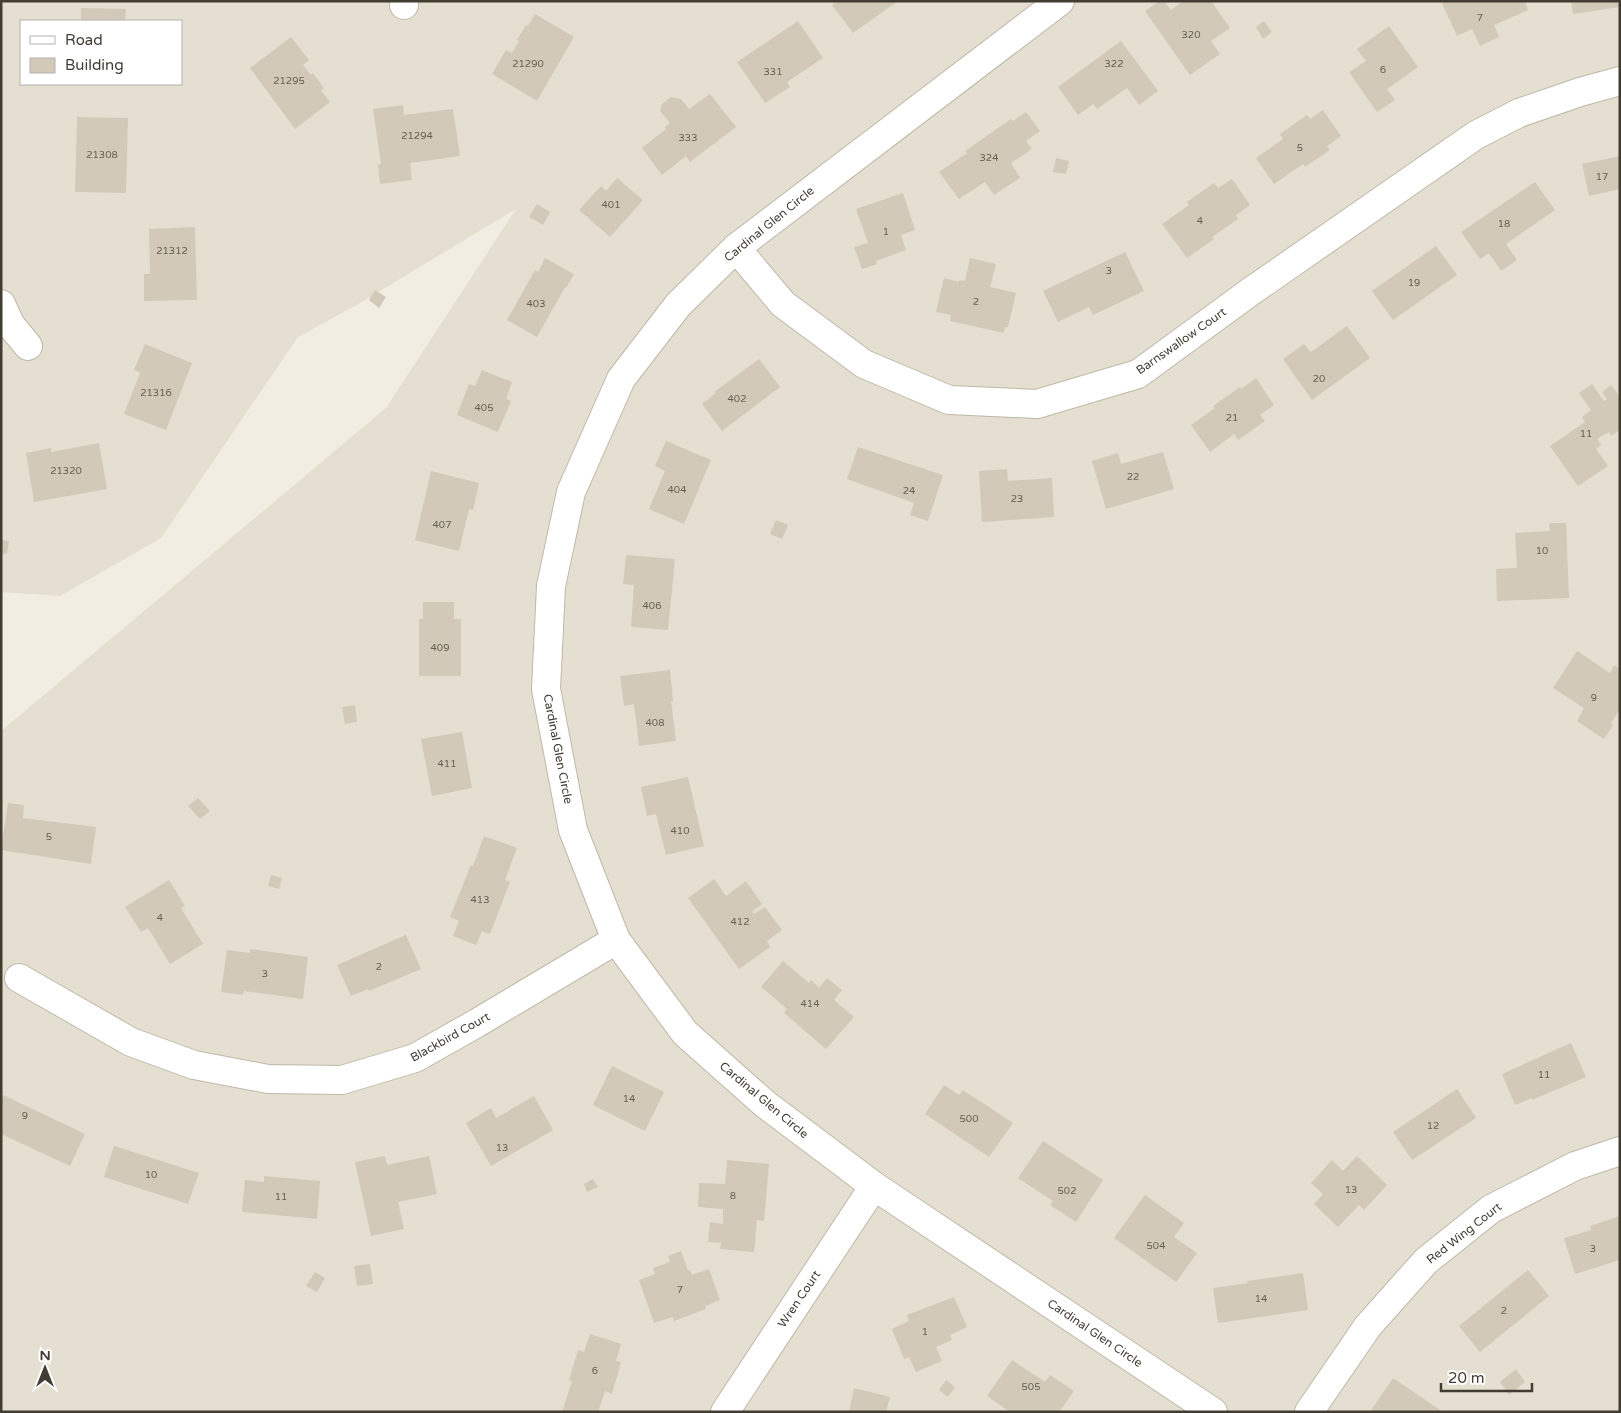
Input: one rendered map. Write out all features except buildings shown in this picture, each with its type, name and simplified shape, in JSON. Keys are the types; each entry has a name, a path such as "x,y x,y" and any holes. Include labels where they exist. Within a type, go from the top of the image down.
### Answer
{"street":[{"name":"Cardinal Glen Circle","path":"1060,1 736,248 678,305 621,379 571,492 551,586 546,689 573,830 616,940 685,1032 765,1104 874,1186 1213,1412"},
{"name":"Barnswallow Court","path":"736,248 783,304 864,364 949,400 1037,404 1138,374 1250,292 1476,135 1519,113 1580,92 1620,81"},
{"path":"1,304 10,324 28,346"},
{"name":"Blackbird Court","path":"19,978 131,1042 194,1065 268,1079 342,1080 415,1058 616,940"},
{"name":"Red Wing Court","path":"1309,1412 1368,1326 1426,1261 1491,1209 1575,1166 1620,1151"},
{"name":"Wren Court","path":"724,1412 874,1186"}],"shaded area":[{"path":"1,1 1620,1 1620,1412 1,1412 1,731 386,408 516,209 360,303 298,337 161,538 60,596 1,592"}]}
